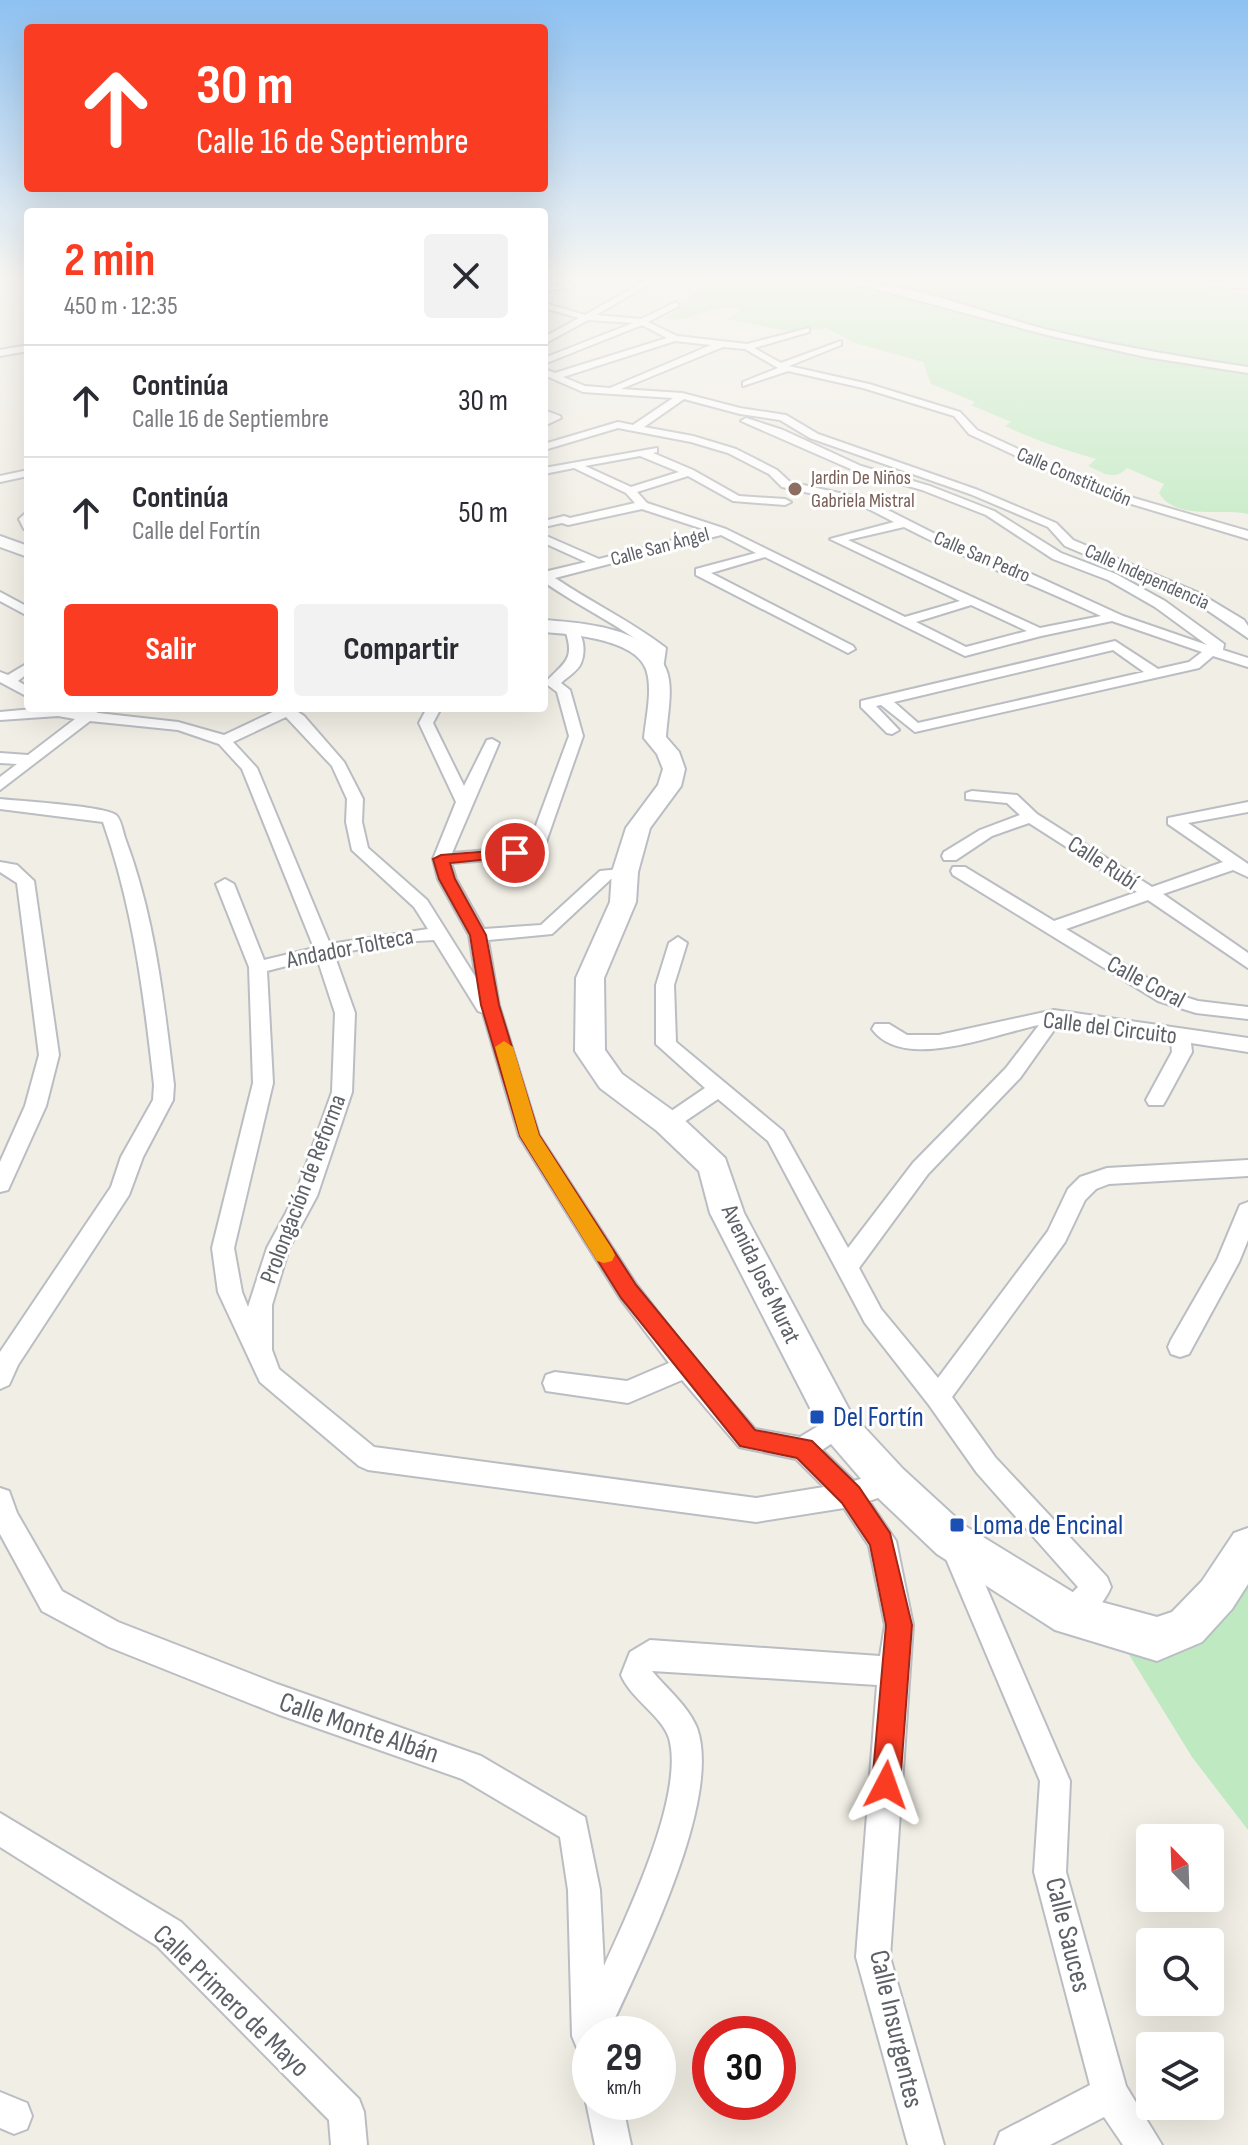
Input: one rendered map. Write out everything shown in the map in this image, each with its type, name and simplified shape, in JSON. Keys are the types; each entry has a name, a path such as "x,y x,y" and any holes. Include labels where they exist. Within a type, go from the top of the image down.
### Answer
{"street":[{"name":"Calle Independencia","path":"565,381 583,389 610,390 783,417 814,436 974,492 1052,525 1069,543 1195,596 1245,625"},
{"path":"610,390 632,381"},
{"path":"746,384 752,381"},
{"name":"Calle Constitución","path":"845,381 957,414 973,432 1102,492 1248,535"},
{"path":"610,390 675,402 753,423 857,468 926,488 990,513 1057,556 1112,577 1160,604 1233,658"},
{"path":"634,428 675,402"},
{"name":"Calle San Pedro","path":"548,446 618,425 693,439 732,451 766,469 786,485 862,501 957,550 1010,569 1114,617 1248,663"},
{"path":"548,471 643,453 693,439"},
{"path":"643,453 689,472 737,499 785,502"},
{"path":"766,469 783,466"},
{"path":"578,467 630,491 643,505 722,531 965,652 1039,632 1114,617"},
{"path":"630,491 689,472"},
{"path":"0,479 24,474"},
{"path":"730,494 786,485"},
{"path":"548,525 643,505"},
{"path":"548,508 566,521"},
{"path":"906,523 836,539 1039,632"},
{"name":"Calle San Ángel","path":"548,575 722,531"},
{"path":"0,541 24,550"},
{"path":"548,541 598,563"},
{"path":"764,554 700,572 848,649"},
{"path":"548,579 595,611 626,624 661,651 656,669"},
{"path":"0,596 24,610"},
{"path":"903,622 972,601"},
{"path":"558,628 625,641 646,656 656,669"},
{"path":"441,859 515,853 538,842 576,736 563,690 548,683 574,664 577,644 558,628"},
{"path":"892,730 866,704 1115,645 1154,673"},
{"path":"884,700 915,728 1194,665 1211,651"},
{"path":"4,678 24,669"},
{"name":"Avenida José Murat","path":"656,669 655,738 668,752 674,769 669,786 638,828 625,872 623,902 590,978 590,1051 611,1081 668,1123 714,1166 727,1213 838,1425 889,1482 951,1540 1070,1615 1157,1639 1187,1627 1217,1595 1248,1547"},
{"path":"4,678 24,690"},
{"name":"Prolongación de Reforma","path":"0,716 36,712"},
{"path":"0,785 93,712"},
{"name":"Prolongación de Reforma","path":"93,712 213,735 224,741 249,768 324,951 345,1013 342,1092 306,1196 278,1248 260,1305 260,1350 269,1375 368,1458 756,1510 850,1495 889,1482"},
{"path":"224,741 281,712"},
{"path":"288,712 299,719 339,765 355,799 354,822 360,850 421,904 498,1027"},
{"path":"431,712 426,723 464,802"},
{"path":"492,743 441,859 447,879 478,935 490,1005 529,1136 628,1291 686,1367 748,1439 803,1449 838,1425"},
{"path":"0,758 28,760"},
{"name":"Calle Rubí","path":"972,796 1011,798 1031,817 1150,893 1248,962"},
{"path":"0,804 110,818 123,854 150,965 164,1085 163,1100 132,1157 121,1189 9,1359 0,1378"},
{"path":"1242,868 1174,821 1248,807"},
{"name":"Calle Coral","path":"1031,817 986,833 954,864 1051,928 1180,1004 1248,1013"},
{"path":"0,867 11,869 25,881 49,1055 45,1080 28,1129 0,1184"},
{"path":"1051,928 1150,893 1242,868"},
{"path":"478,935 546,930 606,875 625,872"},
{"path":"225,884 258,967 263,1083 223,1248 230,1292 248,1334 260,1350"},
{"name":"Andador Tolteca","path":"258,967 324,951 420,934 442,934"},
{"path":"678,943 665,985 666,1044 776,1136 873,1316 938,1397 986,1465 1097,1587 1070,1615"},
{"path":"845,1269 932,1155 1010,1079 1042,1039 1054,1016"},
{"name":"Calle del Circuito","path":"882,1029 904,1041 929,1041 959,1037 1027,1018 1054,1016 1181,1037 1227,1039 1248,1045"},
{"path":"1156,1100 1182,1052 1181,1037"},
{"path":"668,1123 718,1089"},
{"path":"938,1397 1057,1236 1076,1195 1088,1183 1107,1176 1248,1168"},
{"path":"1180,1347 1228,1262 1248,1211"},
{"path":"555,1383 628,1392 686,1367"},
{"name":"Calle Insurgentes","path":"803,1449 850,1495 882,1541 899,1625 873,1957 926,2145"},
{"name":"Calle Monte Albán","path":"0,1500 5,1517 52,1601 109,1633 277,1699 470,1767 574,1828 584,1890 589,2016"},
{"name":"Calle Sauces","path":"951,1540 1055,1781 1050,1872 1110,2094 1144,2145"},
{"path":"599,2016 675,1828 685,1781 683,1731 636,1675 640,1662 650,1654 893,1672"},
{"name":"Calle Primero de Mayo","path":"0,1829 169,1934 346,2112 349,2145"},
{"path":"1013,2145 1110,2094"},
{"path":"608,2120 613,2145"}],"green space":[{"path":"930,381 1248,381 1248,514 1200,512 1176,507 1159,493 1164,484 1127,468 1113,475 1098,471 1088,466 1096,459 1050,445 1005,426 1011,422 971,405 975,402"},
{"path":"1248,1583 1248,1830 1192,1757 1128,1653 1203,1636"}],"slow traffic":[{"path":"504,1047 529,1136 604,1255"}],"place":[{"name":"Jardin De Niños Gabriela Mistral","path":"795,489"},
{"name":"Del Fortín","path":"817,1417"},
{"name":"Loma de Encinal","path":"957,1525"}],"route":[{"path":"515,853 441,859 447,879 478,935 490,1005 529,1136 628,1291 686,1367 748,1439 803,1449 850,1495 882,1541 899,1625 886,1785"}]}
